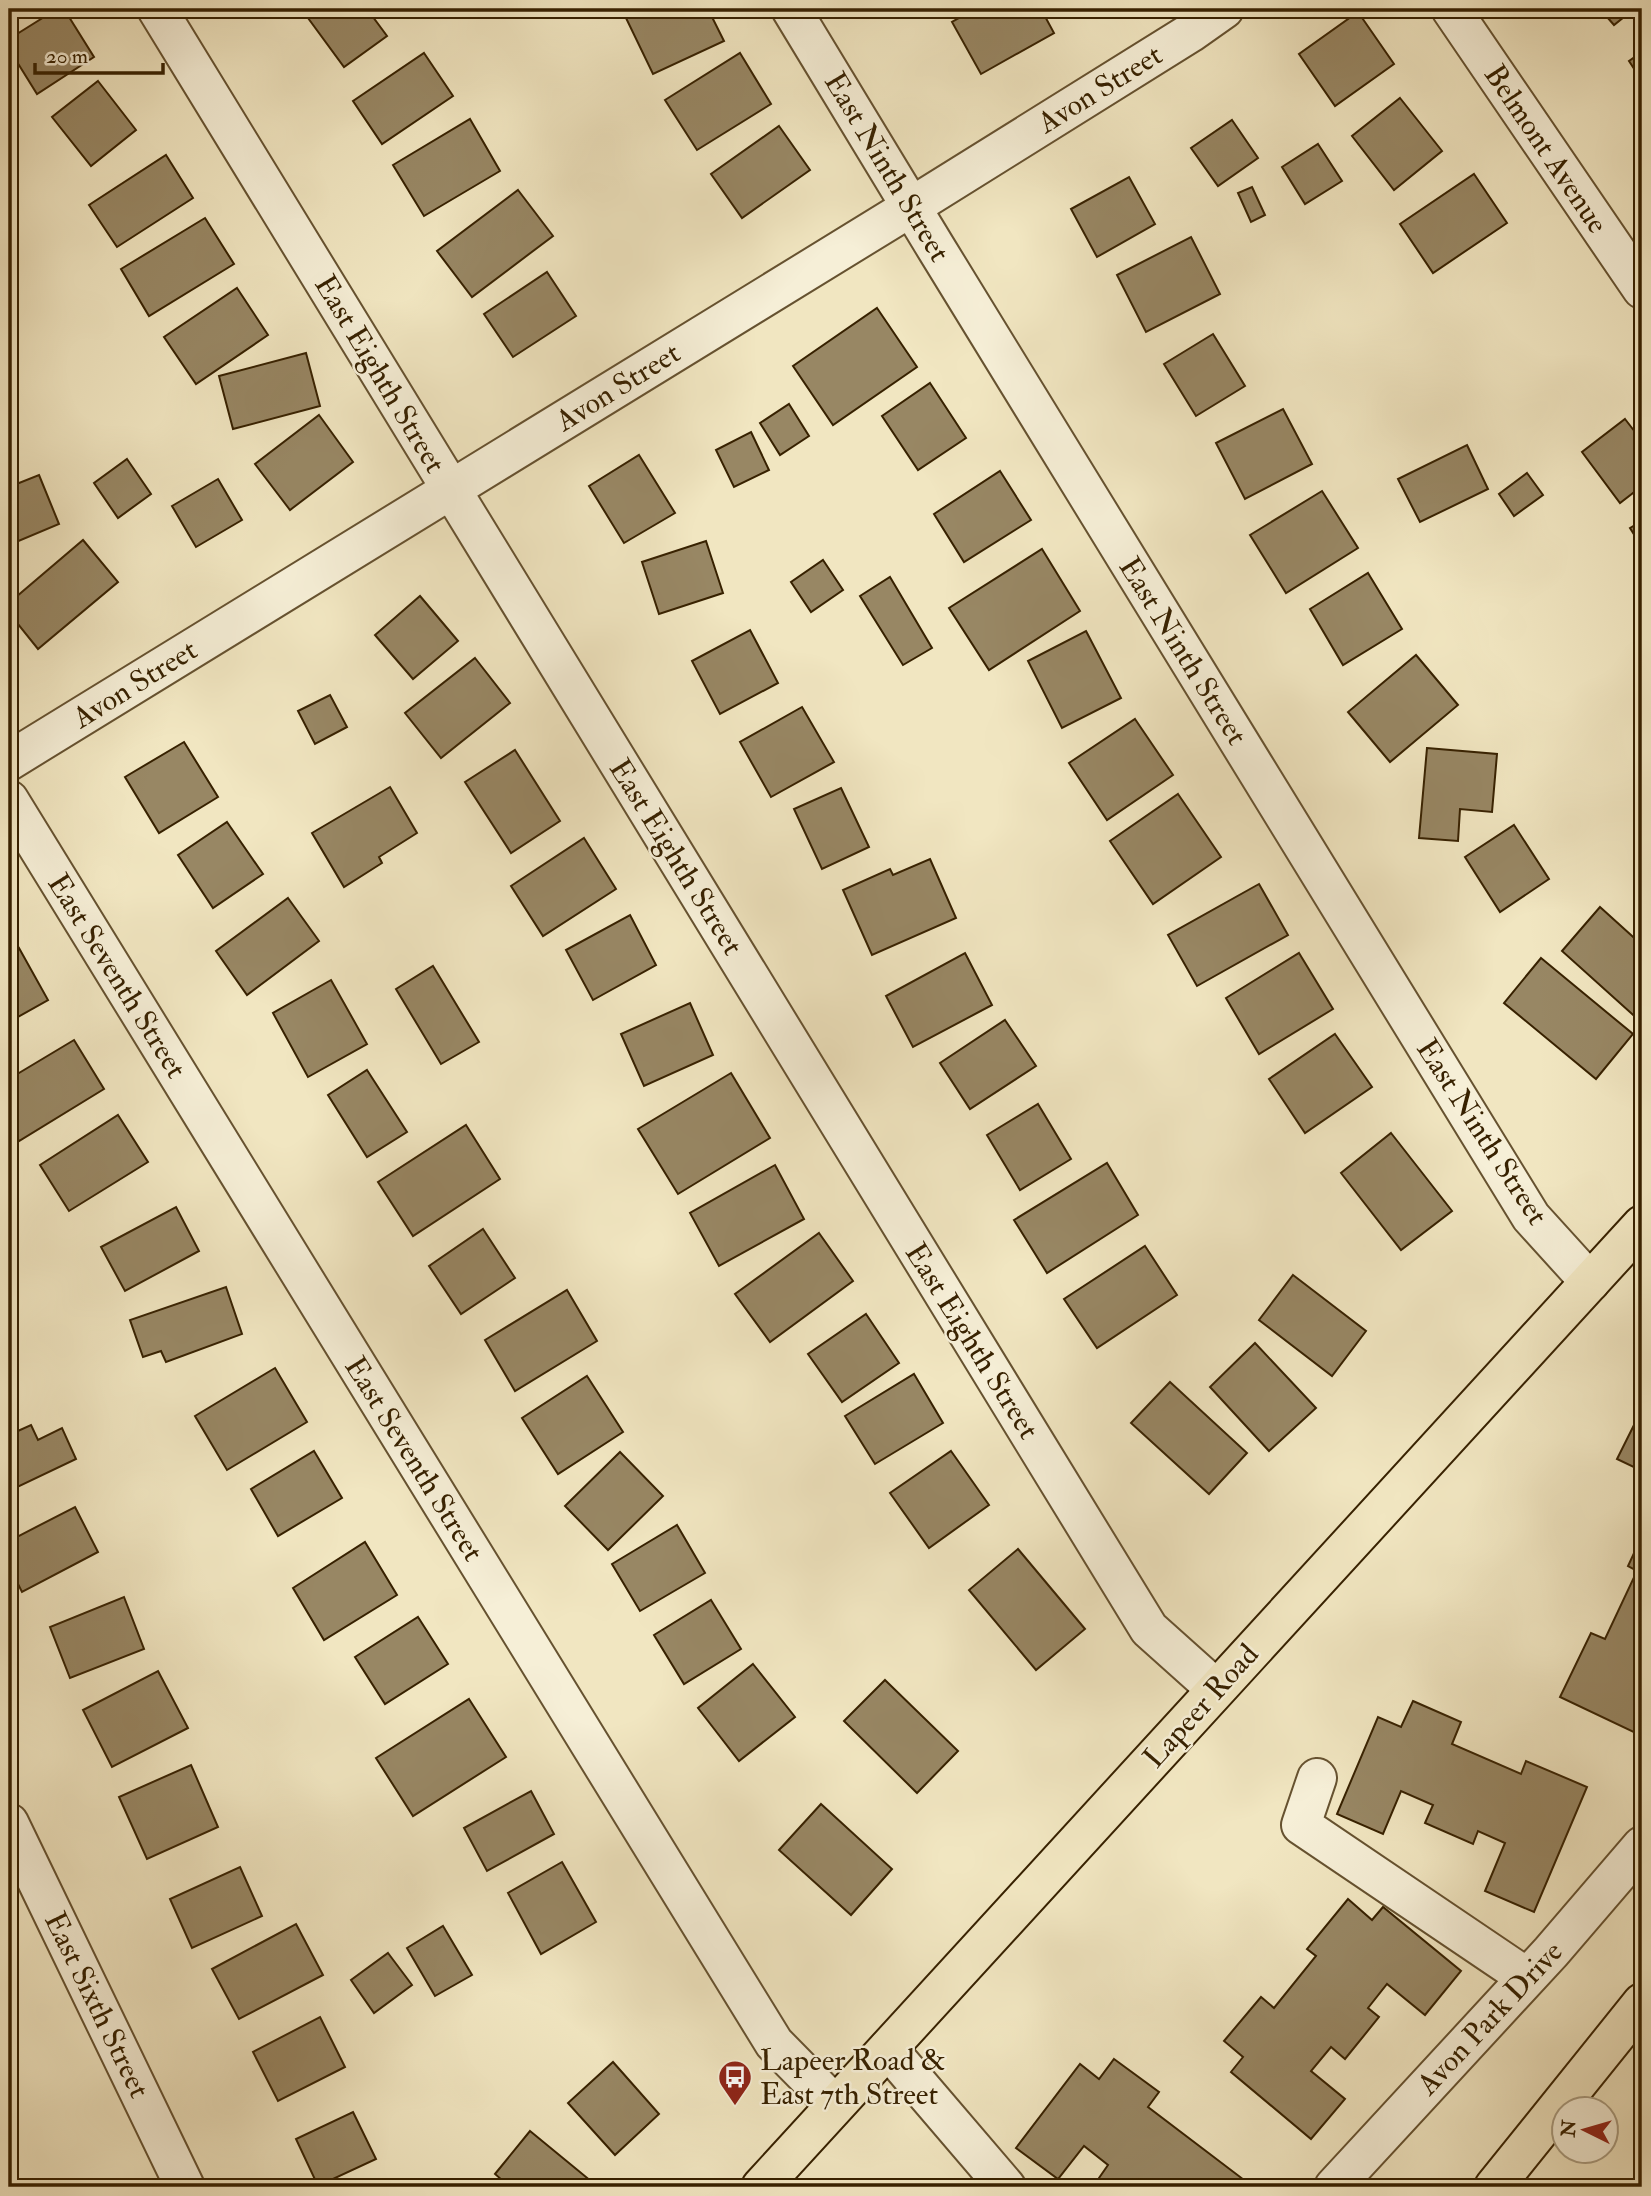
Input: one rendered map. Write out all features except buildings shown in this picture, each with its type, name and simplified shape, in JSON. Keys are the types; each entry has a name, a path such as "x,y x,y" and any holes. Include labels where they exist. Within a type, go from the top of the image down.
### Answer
{"main road":[{"name":"Lapeer Road","path":"761,2187 1642,1225"},
{"path":"1494,2187 1642,2003"}],"street":[{"name":"East Eighth Street","path":"157,9 1149,1629 1216,1689"},
{"name":"East Ninth Street","path":"791,9 1531,1217 1590,1282"},
{"name":"Avon Street","path":"9,761 911,207 1190,33 1224,9"},
{"name":"Belmont Avenue","path":"1451,9 1642,289"},
{"name":"East Seventh Street","path":"9,800 774,2043 835,2105"},
{"path":"1317,1778 1301,1825 1526,1977"},
{"name":"East Sixth Street","path":"9,1823 185,2187"},
{"name":"Avon Park Drive","path":"1334,2187 1551,1952 1642,1846"},
{"path":"888,2049 1006,2187"}],"place":[{"name":"Lapeer Road & East 7th Street","path":"735,2107"}]}
